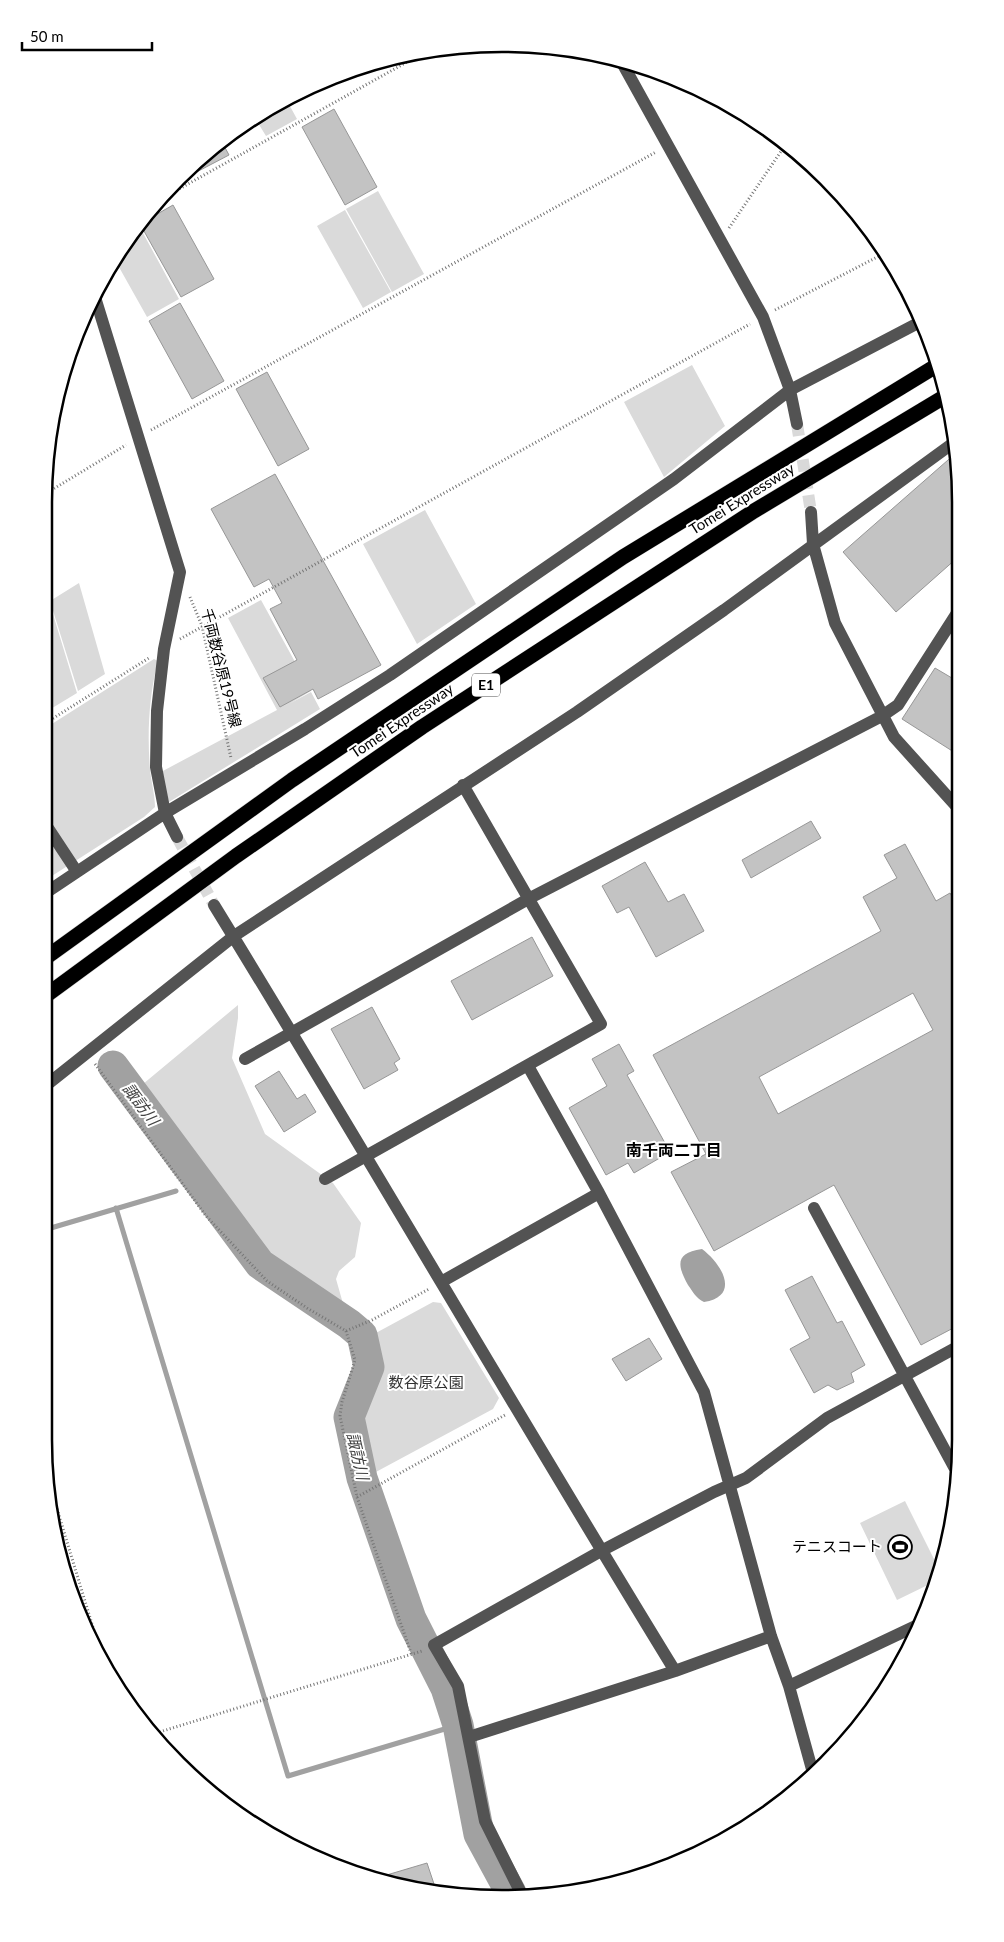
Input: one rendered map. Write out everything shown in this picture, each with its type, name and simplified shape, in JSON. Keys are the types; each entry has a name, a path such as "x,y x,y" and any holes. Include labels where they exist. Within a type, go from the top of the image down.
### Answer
{"highway":[{"name":"Tomei Expressway","path":"52,953 292,780 614,563 931,369"},
{"name":"Tomei Expressway","path":"52,991 236,856 422,727 754,511 939,400"}],"street":[{"path":"626,70 763,317 790,390 797,424"},
{"path":"98,306 180,572 164,648 157,711 156,767 165,813 177,837"},
{"path":"52,889 165,813 305,729 390,675 674,480 790,390 915,325"},
{"path":"52,1081 234,936 577,712 724,610 948,447"},
{"path":"811,512 813,544 835,623 894,737 952,801"},
{"path":"245,1060 530,898 882,716 898,705 952,621"},
{"path":"326,1179 601,1024 530,898 463,785"},
{"path":"52,834 77,872"},
{"path":"214,905 367,1156 516,1410 675,1671"},
{"path":"528,1066 599,1193 704,1392 728,1486 771,1636 789,1686 811,1766"},
{"path":"441,1282 599,1193"},
{"path":"814,1208 951,1462"},
{"path":"518,1889 485,1821 458,1686 434,1645 601,1551 746,1478 827,1418 952,1350"},
{"path":"789,1686 909,1629"},
{"path":"469,1737 675,1671 771,1636"}],"path":[{"path":"180,188 405,63"},
{"path":"52,490 138,438 667,146"},
{"path":"721,241 782,150"},
{"path":"52,719 202,626 763,317 879,256"},
{"name":"千両数谷原19号線","path":"180,572 202,626 234,771"},
{"path":"87,1053 206,1216 266,1281 306,1308 346,1331 354,1360 340,1416 357,1497 412,1656"},
{"path":"346,1331 372,1320 441,1282"},
{"path":"357,1497 516,1410"},
{"path":"59,1514 91,1621"},
{"path":"160,1732 412,1656 434,1645"}],"green space":[{"path":"290,106 297,119 266,136 259,124"},
{"path":"378,191 424,274 392,292 346,209"},
{"path":"345,210 391,292 363,308 317,226"},
{"path":"142,232 179,299 147,317 119,267"},
{"path":"692,365 725,426 664,477 624,402"},
{"path":"425,510 476,604 417,644 363,544"},
{"path":"79,583 105,674 78,691 52,607 52,600"},
{"path":"261,600 311,691 289,704 311,692 320,709 169,802 161,772 277,710 228,618"},
{"path":"52,611 77,693 52,708"},
{"path":"154,659 158,661 151,701 149,742 155,807 144,817 52,876 52,724"},
{"path":"238,1005 232,1058 265,1134 333,1183 361,1223 355,1257 339,1271 336,1279 346,1314 259,1252 137,1089"},
{"name":"数谷原公園","path":"433,1302 441,1303 499,1398 493,1409 374,1473 367,1471 360,1423 362,1407 374,1370 369,1342 374,1334"},
{"name":"テニスコート","path":"905,1501 935,1560 928,1585 897,1600 860,1523"}],"shaded area":[{"path":"702,1249 721,1271 725,1287 722,1293 715,1299 704,1302 697,1297 688,1285 680,1266 683,1257 693,1251"}],"building":[{"path":"334,109 377,187 345,205 302,127"},
{"path":"225,148 229,155 198,171"},
{"path":"173,205 214,279 181,297 143,230 157,214"},
{"path":"180,303 224,381 192,399 149,321"},
{"path":"267,372 309,449 278,466 236,389"},
{"path":"950,459 952,562 896,612 843,552"},
{"path":"275,474 381,665 318,699 313,689 280,707 263,678 297,660 270,609 282,603 269,579 254,587 211,509"},
{"path":"935,668 952,678 952,751 902,719"},
{"path":"811,821 821,838 751,878 742,860"},
{"path":"905,844 936,901 950,893 952,896 952,1329 921,1345 834,1185 714,1251 671,1172 706,1154 653,1055 881,931 863,897 897,878 884,855","holes":["913,993 933,1030 778,1114 759,1077"]},
{"path":"645,862 668,902 684,894 704,931 656,957 629,907 617,913 602,886"},
{"path":"532,937 553,976 472,1020 451,981"},
{"path":"372,1007 400,1059 394,1063 398,1070 364,1089 331,1029"},
{"path":"619,1044 634,1071 627,1075 670,1152 634,1173 628,1163 606,1175 569,1108 607,1086 592,1059"},
{"path":"279,1071 297,1099 305,1094 316,1112 284,1132 255,1086"},
{"path":"812,1276 837,1323 842,1321 865,1365 851,1373 854,1382 837,1390 828,1385 814,1393 790,1349 810,1338 785,1290"},
{"path":"649,1338 662,1359 626,1381 612,1359"},
{"path":"427,1863 434,1884 414,1881 388,1875"}],"waterway":[{"name":"諏訪川","path":"113,1066 260,1264 349,1324 362,1335 369,1367 349,1417 362,1478 411,1619 446,1688 458,1725 479,1834 509,1890"},
{"path":"52,1228 176,1191"},
{"path":"116,1208 288,1776 458,1725"}],"tunnel":[{"path":"797,424 811,512"},
{"path":"177,837 214,905"}],"place":[{"name":"テニスコート","path":"900,1547"}],"district":[{"name":"南千両二丁目","path":"674,1150"}]}
